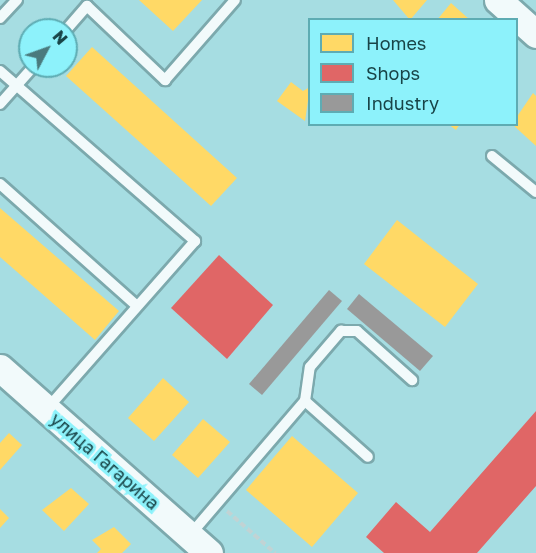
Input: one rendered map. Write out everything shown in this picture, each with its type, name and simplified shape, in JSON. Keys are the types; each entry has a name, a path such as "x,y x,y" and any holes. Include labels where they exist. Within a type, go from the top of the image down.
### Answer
{"street":[{"path":"498,0 536,34"},
{"name":"улица Гагарина","path":"0,368 209,553"}],"lane":[{"path":"0,18 16,0"},
{"path":"76,18 87,6 165,80 235,0"},
{"path":"0,71 15,87 195,242 136,305 47,410"},
{"path":"0,104 23,78"},
{"path":"492,156 536,192"},
{"path":"0,184 136,305"},
{"path":"189,535 305,401 310,366 350,328 412,380"},
{"path":"305,401 368,456"}],"path":[{"path":"218,502 275,553"}],"building: Homes":[{"path":"139,0 202,0 173,31"},
{"path":"393,0 427,0 412,18 408,18"},
{"path":"451,3 468,18 439,18"},
{"path":"92,47 237,178 211,206 68,78 78,78 78,63"},
{"path":"291,82 303,91 308,88 305,121 277,101"},
{"path":"533,93 536,96 536,146 514,126 518,126 518,115"},
{"path":"0,208 119,311 95,340 0,257"},
{"path":"397,220 478,284 445,327 364,264"},
{"path":"163,378 189,402 154,441 128,418"},
{"path":"203,419 230,442 198,478 172,455"},
{"path":"9,433 22,445 0,470 0,443"},
{"path":"292,436 358,493 312,547 246,490"},
{"path":"71,488 89,504 64,531 42,510"},
{"path":"0,509 9,518 0,528"},
{"path":"114,527 131,544 122,553 97,553 101,549 92,540"}],"building: Shops":[{"path":"219,255 273,305 227,359 171,308"},
{"path":"536,411 536,486 477,553 384,553 366,537 396,502 430,532"}],"building: Industry":[{"path":"329,290 342,301 262,395 249,384"},
{"path":"359,294 433,356 420,371 347,309"}]}
